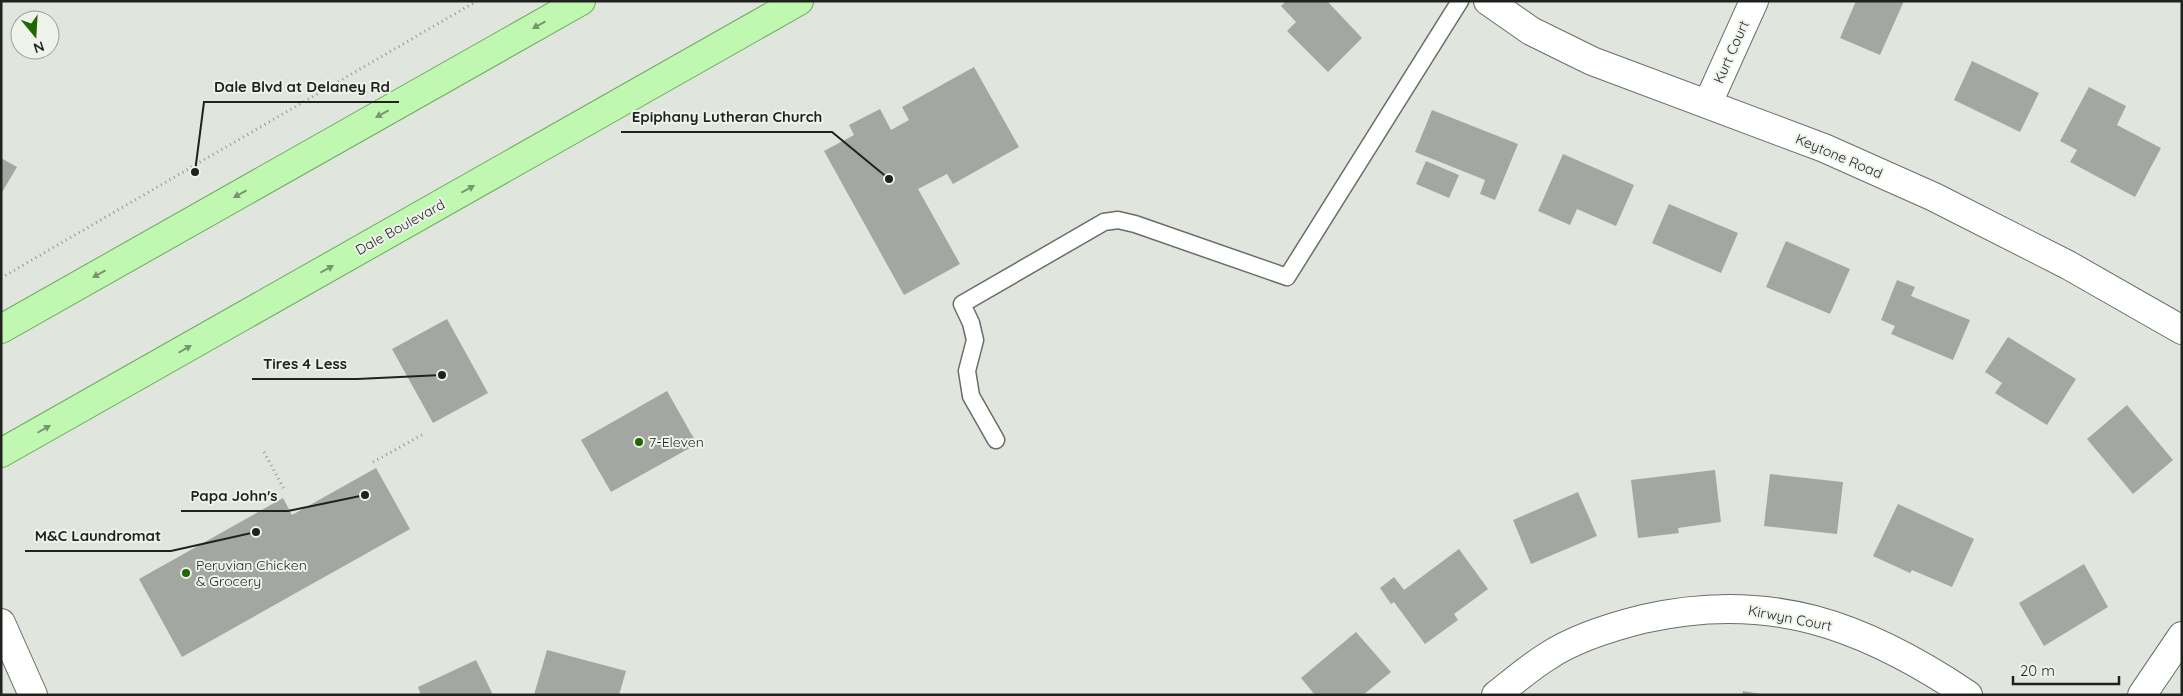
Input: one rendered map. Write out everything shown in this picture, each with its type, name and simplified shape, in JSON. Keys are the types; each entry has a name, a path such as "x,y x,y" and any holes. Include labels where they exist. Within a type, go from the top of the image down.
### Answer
{"main road":[{"path":"1,329 581,1"},
{"name":"Dale Boulevard","path":"1,453 799,1"}],"street":[{"name":"Keytone Road","path":"1488,1 1530,31 1592,61 1824,148 1934,197 2068,265 2182,330"},
{"name":"Kurt Court","path":"1708,103 1754,1"},
{"name":"Kirwyn Court","path":"1496,695 1548,656 1568,645 1620,625 1675,612 1731,607 1766,610 1824,622 1870,639 1931,670 1968,695"},
{"path":"1,623 33,695"},
{"path":"2142,695 2182,636"}],"lane":[{"path":"996,440 972,396 967,371 975,340 971,323 962,304 1104,222 1118,220 1135,224 1287,278 1460,1"}],"path":[{"path":"1,278 478,1"},
{"path":"373,462 422,435"},
{"path":"264,452 284,489"}],"building":[{"path":"1286,1 1327,1 1362,38 1328,72 1287,31 1296,22 1281,6"},
{"path":"1856,1 1904,1 1880,55 1840,38"},
{"path":"1972,61 2039,93 2020,132 1954,100"},
{"path":"974,67 1019,147 953,184 947,174 918,189 960,264 904,295 824,151 854,135 849,125 880,109 891,130 909,120 902,107"},
{"path":"2089,87 2126,106 2117,125 2161,148 2135,197 2070,162 2077,150 2060,141"},
{"path":"1432,110 1518,144 1495,200 1480,194 1485,180 1415,152"},
{"path":"1563,154 1634,185 1616,226 1577,209 1570,225 1538,211"},
{"path":"1,158 17,167 1,194"},
{"path":"1426,161 1459,175 1449,198 1416,184"},
{"path":"1669,204 1738,233 1721,273 1652,243"},
{"path":"1786,241 1850,269 1830,314 1766,287"},
{"path":"1897,280 1915,287 1911,296 1970,320 1953,360 1891,334 1895,326 1881,320"},
{"path":"447,319 488,393 433,423 392,349"},
{"path":"2008,337 2076,379 2047,425 1995,393 2002,383 1985,372"},
{"name":"7-Eleven","path":"667,391 697,444 611,492 581,440"},
{"path":"2127,405 2173,460 2133,494 2087,439"},
{"path":"376,468 410,529 182,657 139,579 283,498 292,515"},
{"path":"1715,470 1721,522 1678,528 1679,533 1638,538 1631,480"},
{"path":"1770,474 1843,482 1837,534 1764,526"},
{"path":"1578,492 1597,536 1531,564 1513,520"},
{"path":"1898,504 1974,539 1952,587 1912,570 1910,573 1873,556"},
{"path":"1459,549 1488,589 1454,614 1458,620 1425,644 1394,602 1391,604 1380,588 1394,577 1404,590"},
{"path":"2084,564 2108,607 2044,646 2019,603"},
{"path":"1356,632 1391,672 1363,695 1315,695 1301,678"},
{"path":"547,650 626,671 619,695 534,695"},
{"path":"476,660 493,695 421,695 418,687"},
{"path":"1743,691 1760,694 1760,695 1742,695"}],"place":[{"name":"Dale Blvd at Delaney Rd","path":"195,172"},
{"name":"Epiphany Lutheran Church","path":"889,179"},
{"name":"Tires 4 Less","path":"442,375"},
{"name":"7-Eleven","path":"639,442"},
{"name":"Papa John's","path":"365,495"},
{"name":"M&C Laundromat","path":"256,532"},
{"name":"Peruvian Chicken & Grocery","path":"186,573"}]}
